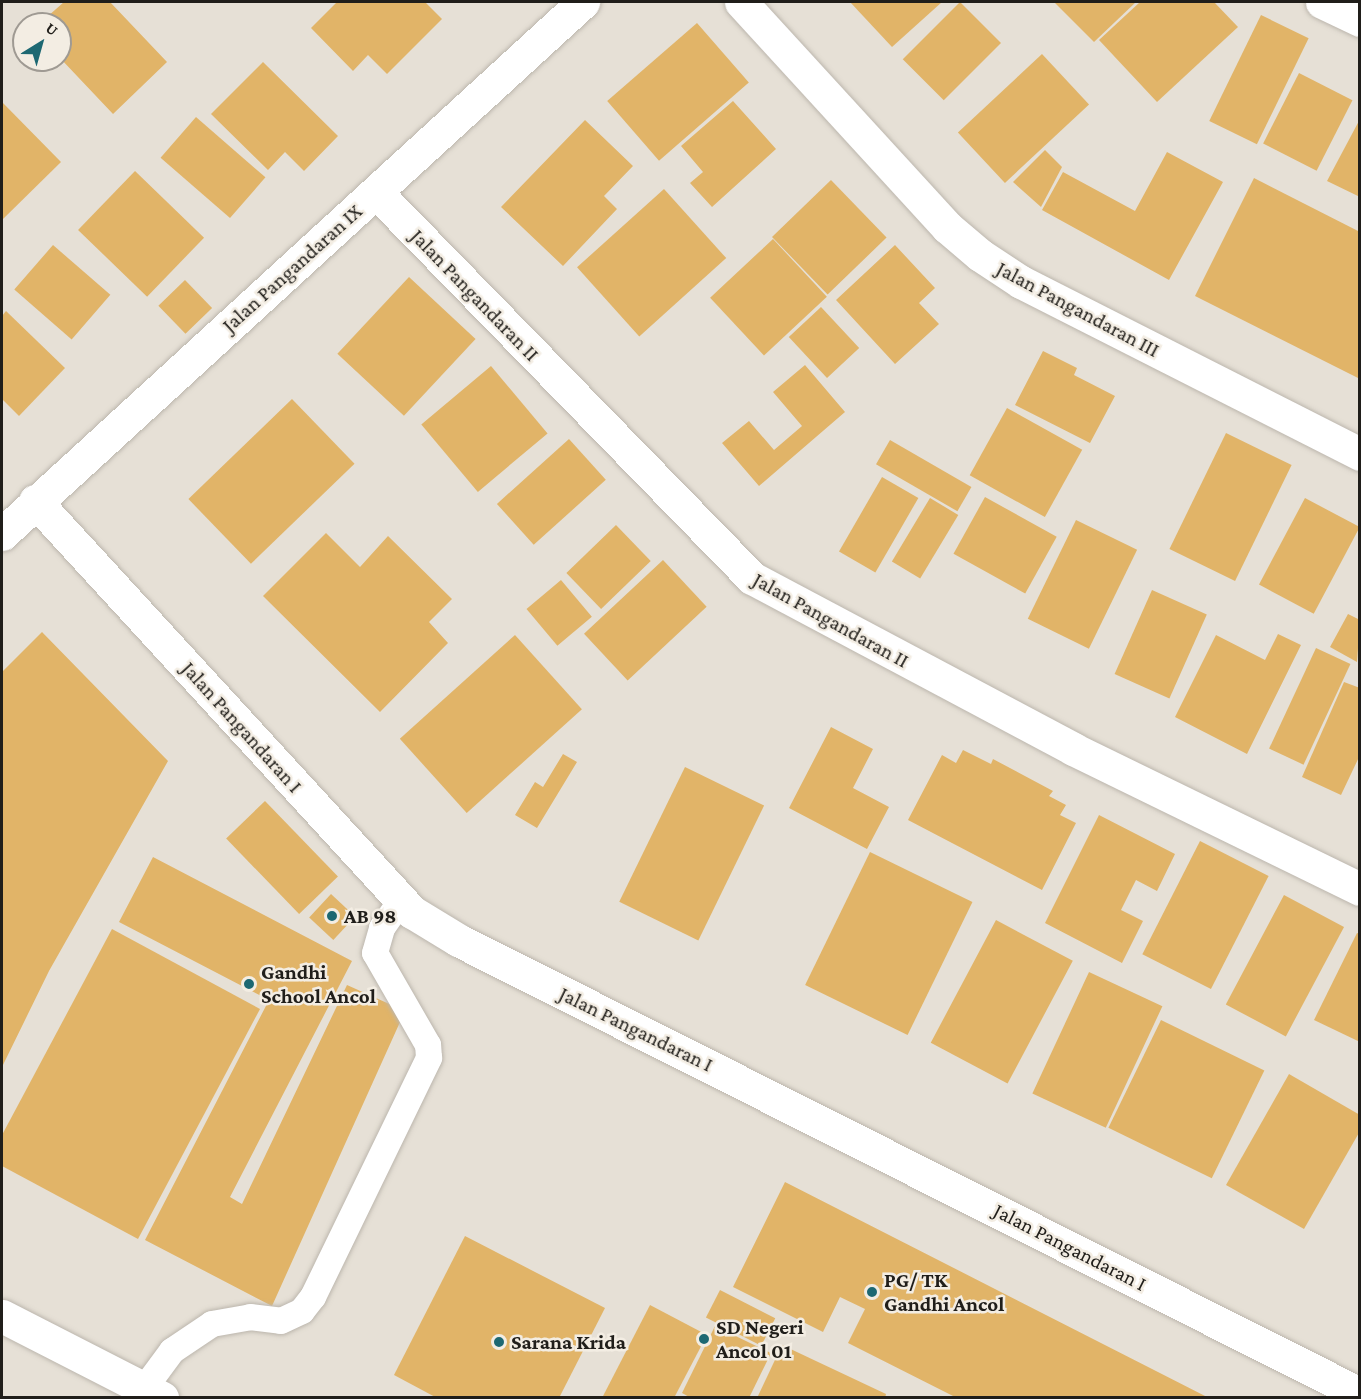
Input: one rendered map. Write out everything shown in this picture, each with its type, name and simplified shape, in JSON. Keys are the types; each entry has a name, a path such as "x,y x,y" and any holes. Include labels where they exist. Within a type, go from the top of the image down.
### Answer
{"street":[{"name":"Jalan Pangandaran IX","path":"2,534 35,501 583,2"},
{"name":"Jalan Pangandaran III","path":"741,2 948,227 980,255 1021,282 1359,454"},
{"path":"1322,2 1359,20"},
{"name":"Jalan Pangandaran II","path":"376,192 752,578 1073,749 1359,889"},
{"name":"Jalan Pangandaran I","path":"35,501 412,912 458,940 1341,1391"},
{"path":"2,1316 153,1393"}],"lane":[{"path":"153,1393 172,1351 212,1324 250,1317 281,1321 302,1311 313,1297 429,1058 428,1045 375,953 382,928 401,901"}],"building":[{"path":"64,2 110,2 167,62 113,114 72,71 72,12 53,12"},
{"path":"337,2 425,2 442,19 387,74 368,55 353,71 311,28"},
{"path":"850,2 942,2 892,47"},
{"path":"960,2 1001,43 944,100 903,59"},
{"path":"1054,2 1136,2 1094,42"},
{"path":"1140,2 1214,2 1238,27 1157,102 1099,40"},
{"path":"1261,15 1309,38 1257,144 1209,121"},
{"path":"697,23 749,83 659,161 607,101"},
{"path":"1042,54 1089,104 1005,183 958,132"},
{"path":"263,62 338,136 304,171 285,152 268,170 211,114"},
{"path":"1299,73 1352,100 1317,171 1263,143"},
{"path":"733,101 776,149 712,207 690,183 703,172 681,146"},
{"path":"2,102 61,162 2,220"},
{"path":"196,117 265,177 230,218 161,158"},
{"path":"1360,119 1360,197 1327,181"},
{"path":"585,120 633,166 604,196 617,209 563,266 501,207"},
{"path":"1045,150 1062,167 1041,207 1013,182"},
{"path":"1167,152 1223,182 1169,280 1042,210 1063,172 1135,211"},
{"path":"135,171 204,238 147,297 78,230"},
{"path":"1254,178 1360,232 1360,379 1195,296"},
{"path":"831,180 887,238 828,295 772,237"},
{"path":"664,189 726,258 639,336 577,267"},
{"path":"773,239 827,297 764,355 710,298"},
{"path":"53,245 110,295 72,339 14,290"},
{"path":"895,245 935,288 919,303 939,324 895,364 836,300"},
{"path":"409,277 476,339 404,416 337,354"},
{"path":"185,280 212,308 185,334 158,306"},
{"path":"821,307 859,348 827,378 789,337"},
{"path":"6,311 65,368 19,416 2,399 2,316"},
{"path":"1043,351 1077,368 1074,375 1115,396 1090,443 1015,405"},
{"path":"805,365 845,412 759,486 722,443 749,421 774,450 802,426 773,392"},
{"path":"491,366 548,433 478,492 421,424"},
{"path":"292,399 355,464 251,564 188,499"},
{"path":"1007,408 1082,450 1045,517 970,475"},
{"path":"1226,433 1292,465 1235,581 1169,549"},
{"path":"569,439 606,480 534,545 497,504"},
{"path":"890,440 971,487 957,511 876,464"},
{"path":"882,477 918,498 875,572 839,551"},
{"path":"985,497 1057,537 1025,594 953,554"},
{"path":"930,498 958,515 920,578 892,561"},
{"path":"1305,498 1360,527 1314,614 1259,585"},
{"path":"1076,520 1137,550 1089,649 1028,619"},
{"path":"616,525 651,561 601,609 566,573"},
{"path":"326,533 360,567 388,536 452,599 429,622 448,643 380,712 263,596"},
{"path":"663,560 707,607 628,680 584,634"},
{"path":"561,580 592,617 557,646 527,609"},
{"path":"1152,590 1207,614 1169,698 1115,674"},
{"path":"1348,614 1360,620 1357,662 1330,647"},
{"path":"42,632 168,761 49,971 2,1067 2,672"},
{"path":"1278,634 1301,645 1247,754 1175,717 1216,635 1265,660"},
{"path":"515,635 582,709 467,813 400,739"},
{"path":"1316,648 1350,664 1304,765 1269,749"},
{"path":"1344,682 1360,688 1360,755 1341,795 1302,777"},
{"path":"831,727 873,749 853,788 889,807 867,849 789,808"},
{"path":"963,750 991,764 993,759 1053,791 1049,796 1066,805 1060,815 1076,823 1042,890 908,820 942,755 956,763"},
{"path":"563,754 577,762 537,828 515,815 535,782 543,787"},
{"path":"685,767 764,806 698,940 619,902"},
{"path":"265,801 338,877 299,914 226,839"},
{"path":"1099,815 1175,854 1157,891 1136,880 1121,910 1143,921 1122,963 1045,923"},
{"path":"1200,841 1269,876 1211,989 1142,954"},
{"path":"870,852 972,902 908,1035 805,985"},
{"path":"153,857 352,961 230,1197 242,1204 347,985 405,1011 272,1306 145,1240 269,1000 119,922"},
{"name":"AB 98","path":"331,894 355,917 333,940 309,917"},
{"path":"1284,895 1344,927 1286,1036 1226,1004"},
{"path":"996,920 1073,961 1008,1084 931,1043"},
{"path":"112,929 260,1009 138,1239 2,1166 2,1135"},
{"path":"1357,933 1360,934 1360,1042 1314,1020"},
{"path":"1089,972 1162,1006 1106,1128 1032,1093"},
{"path":"1161,1020 1264,1070 1212,1178 1108,1128"},
{"path":"1289,1074 1360,1115 1360,1131 1304,1229 1226,1185"},
{"name":"PG/ TK Gandhi Ancol","path":"785,1182 1209,1398 957,1398 848,1343 865,1309 840,1297 823,1332 733,1287"},
{"name":"Sarana Krida","path":"465,1236 605,1308 559,1398 437,1398 394,1375"},
{"path":"720,1290 775,1318 761,1346 706,1318"},
{"path":"650,1305 707,1335 674,1398 602,1398"},
{"path":"715,1326 771,1353 749,1398 691,1398 682,1393"},
{"path":"782,1345 886,1394 885,1398 757,1398"}],"place":[{"name":"AB 98","path":"332,916"},
{"name":"Gandhi School Ancol","path":"249,984"},
{"name":"PG/ TK Gandhi Ancol","path":"872,1292"},
{"name":"SD Negeri Ancol 01","path":"704,1339"},
{"name":"Sarana Krida","path":"499,1342"}]}
